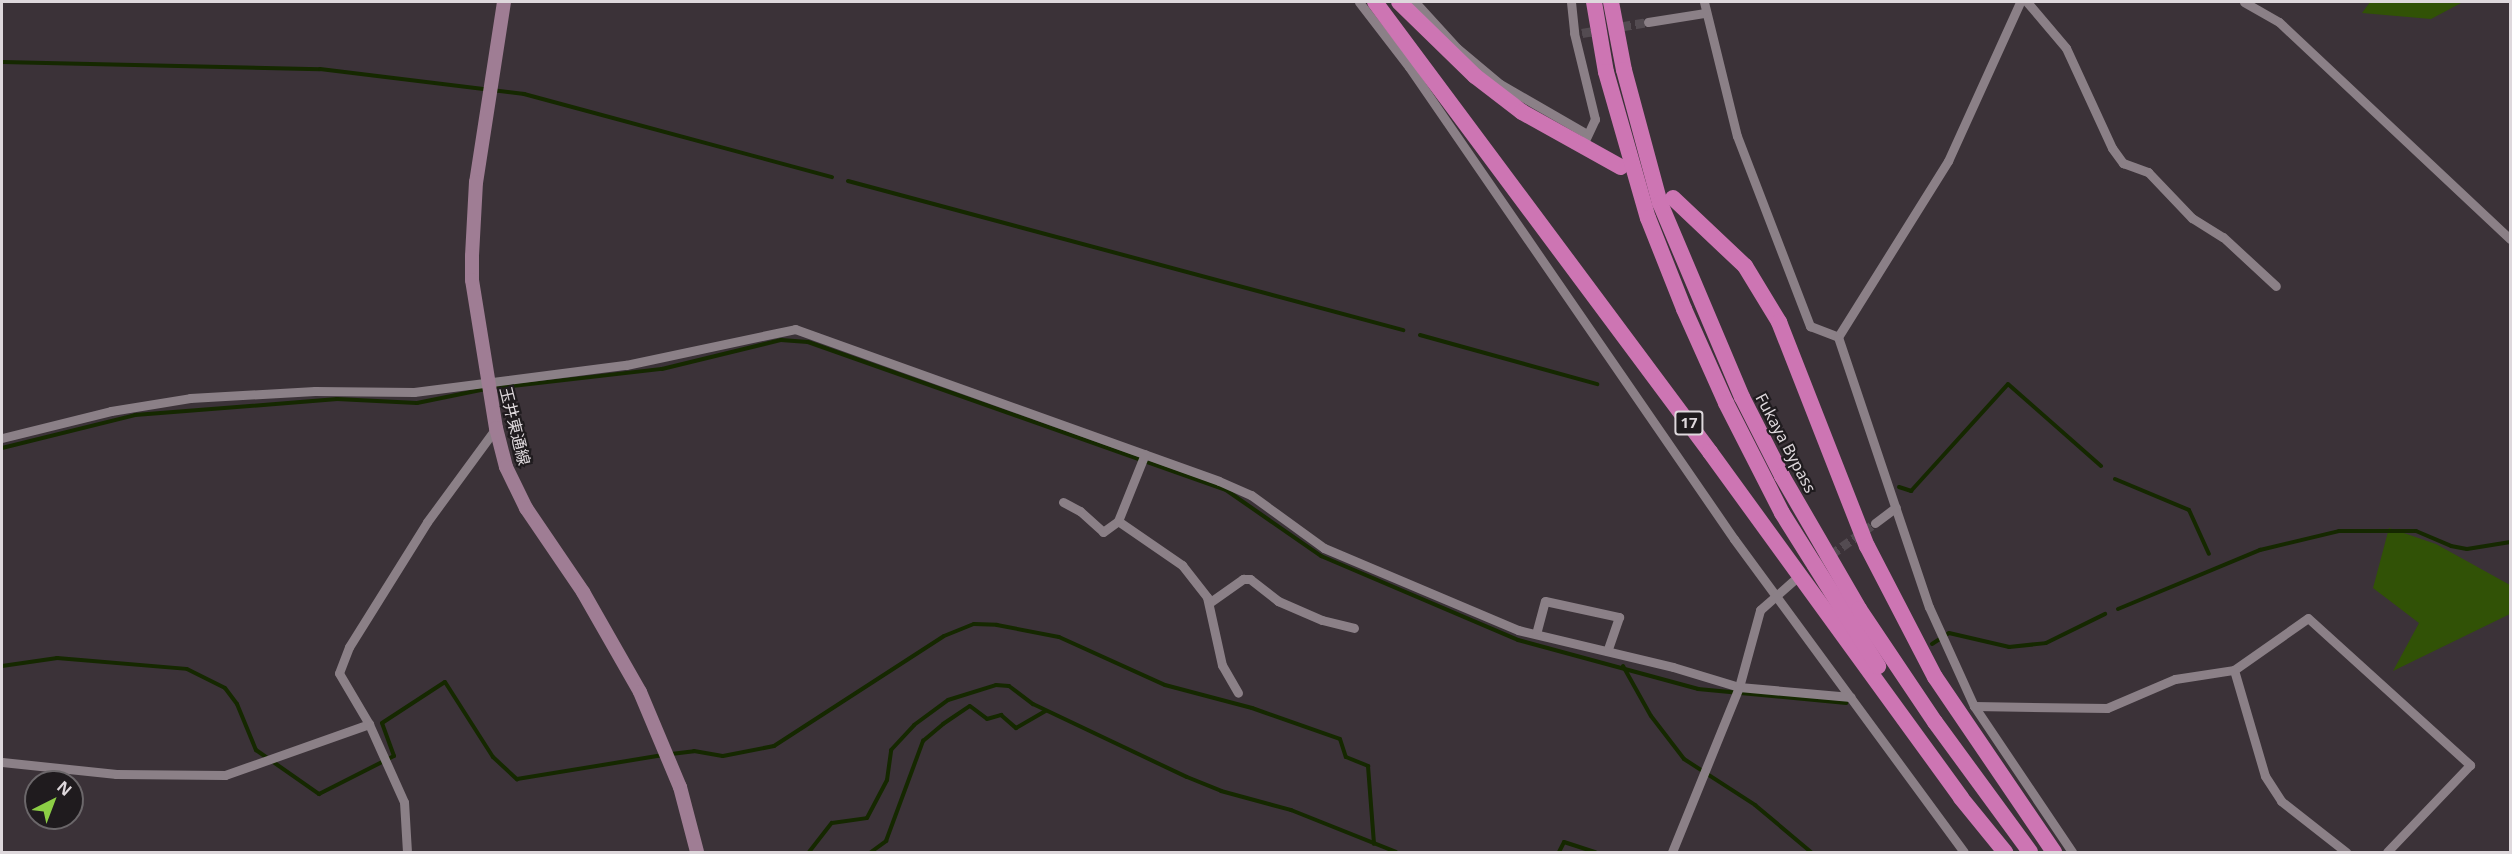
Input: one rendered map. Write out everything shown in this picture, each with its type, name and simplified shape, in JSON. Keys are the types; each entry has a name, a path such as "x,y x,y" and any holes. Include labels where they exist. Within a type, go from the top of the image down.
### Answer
{"highway":[{"name":"17","path":"1375,2 1414,63 1717,461 1961,798 2004,850"},
{"path":"1399,2 1522,112 1585,140 1621,167"},
{"name":"17","path":"1594,2 1606,72 1648,218 1726,403 1782,513 1855,631 2004,850"},
{"name":"Fukaya Bypass","path":"1611,2 1624,70 1660,203 1742,397 1782,476 1859,609 1935,722 2030,852"},
{"path":"1673,198 1745,266 1779,322 1867,546 1935,677 2052,852"},
{"path":"1935,722 1960,739 2052,852"}],"street":[{"name":"玉井東通線","path":"504,2 476,182 472,280 496,428 506,467 526,508 583,592 640,692 680,787 697,852"},
{"path":"1359,2 1414,63 1775,594 1964,852"},
{"path":"1415,2 1453,49"},
{"path":"1570,2 1595,118 1585,140"},
{"path":"1704,2 1737,136 1810,326 1838,337 1946,644 1974,706 2072,852"},
{"path":"1838,337 1948,161 2020,2"},
{"path":"2026,2 2066,48 2112,148 2123,163 2148,172 2192,218 2223,237 2276,286"},
{"path":"2244,2 2279,22 2511,239"},
{"path":"1648,22 1705,13"},
{"path":"2,438 111,411 190,398 315,391 414,392 488,386 626,364 795,329 1251,495 1324,548 1536,634 1607,651 1738,688 1851,697"},
{"path":"407,852 404,802 369,724 339,674 349,647 427,522 496,428"},
{"path":"1063,502 1080,511 1103,532 1118,521 1144,455"},
{"path":"1875,523 1896,507"},
{"path":"1118,521 1182,564 1209,603 1222,664 1238,693"},
{"path":"1209,603 1243,579 1250,579 1278,601 1322,620 1354,628"},
{"path":"1672,852 1738,688 1760,610 1775,594 1793,581"},
{"path":"1536,634 1545,602 1618,617 1607,651"},
{"path":"1974,706 2107,708 2175,679 2234,670 2308,618 2470,765 2387,852"},
{"path":"2234,670 2265,776 2281,801 2346,852"},
{"path":"2,762 116,774 225,775 369,724"}],"green space":[{"path":"2370,2 2463,2 2431,19 2362,13"},
{"path":"2389,528 2436,544 2510,585 2510,614 2393,671 2419,623 2373,588"}],"waterway":[{"path":"2,62 320,69 524,94 832,177"},
{"path":"848,181 1403,330"},
{"path":"1420,335 1597,384"},
{"path":"494,388 662,369 781,340 808,342 1226,490 1321,556 1518,640 1698,689 1846,703"},
{"path":"1899,487 1911,491 2008,384 2101,466"},
{"path":"2,448 135,415 337,399 417,403 486,389"},
{"path":"2115,479 2189,510 2209,554"},
{"path":"2118,609 2260,550 2339,531 2416,531 2451,546 2467,549 2510,542"},
{"path":"1932,644 1949,633 2009,647 2046,643 2105,614"},
{"path":"671,754 694,751 723,756 774,746 944,636 974,624 997,625 1059,637 1165,685 1252,708 1340,739 1346,757 1368,766 1374,844"},
{"path":"2,666 57,658 187,669 225,688 237,704 256,750 319,794 394,756 382,723 445,682 493,757 517,779 663,755"},
{"path":"1623,666 1651,716 1684,759 1755,805 1811,852"},
{"path":"809,852 832,823 867,818 887,780 891,750 914,725 948,700 996,685 1009,686 1033,704 1187,777 1221,791 1291,810 1396,852"},
{"path":"871,852 886,841 923,741 943,724 970,706 987,719 1001,715 1016,728 1046,711"},
{"path":"1559,852 1564,842 1595,852"}],"tunnel":[{"path":"1582,33 1648,22"},
{"path":"1798,578 1875,523"}]}
